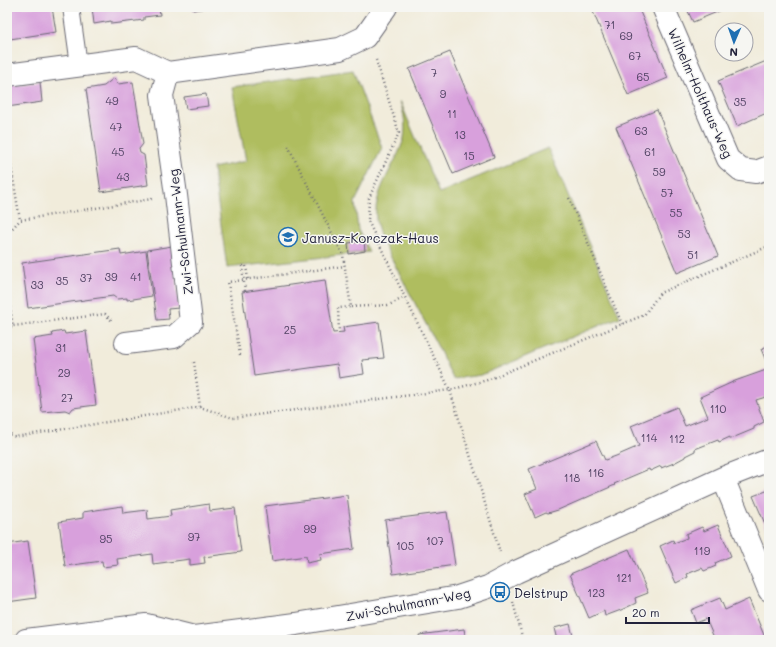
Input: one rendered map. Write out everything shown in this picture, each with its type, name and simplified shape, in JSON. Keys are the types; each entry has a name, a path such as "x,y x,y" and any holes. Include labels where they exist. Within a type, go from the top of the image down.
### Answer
{"street":[{"path":"7,75 136,58 168,73 340,50 365,37 386,7"},
{"name":"Wilhelm-Holthaus-Weg","path":"663,7 728,159 741,170 756,172 769,167"},
{"name":"Zwi-Schulmann-Weg","path":"126,344 174,337 191,322 176,195 162,95 168,73"},
{"path":"512,574 723,478 769,460"},
{"path":"723,478 769,590"},
{"name":"Zwi-Schulmann-Weg","path":"26,640 91,636 146,625 194,637 298,632 458,598 483,589 512,574"}],"lane":[{"path":"71,7 79,65"}],"path":[{"path":"365,37 378,62 399,133 369,198 368,222 450,390 512,574 523,640"},
{"path":"7,142 20,220"},
{"path":"288,146 343,255 351,307"},
{"path":"7,234 20,220 176,195"},
{"path":"569,198 622,324"},
{"path":"7,432 15,437 200,407 233,418 450,390 487,380 644,315 660,293 769,246"},
{"path":"245,291 242,266 246,266 248,279"},
{"path":"240,355 228,282 345,266"},
{"path":"7,287 13,326"},
{"path":"339,332 338,308 389,305 405,297"},
{"path":"7,327 105,314 123,331 126,344"},
{"path":"194,362 200,407"}],"green space":[{"path":"353,70 382,148 355,202 358,230 369,252 227,268 213,168 246,161 232,87"},
{"path":"400,101 439,193 548,148 620,317 481,375 453,379 385,246 379,233 376,219 379,195 404,138 405,128 403,110"}],"building":[{"path":"7,7 52,7 56,32 10,39 7,20"},
{"path":"92,7 159,7 160,15 144,17 144,20 111,24 111,21 94,24"},
{"path":"193,7 207,7 207,8 193,10"},
{"path":"591,7 638,7 668,78 628,95"},
{"path":"686,7 729,7 693,22"},
{"path":"450,52 494,157 453,174 409,69"},
{"path":"769,60 769,112 737,126 718,81"},
{"path":"114,78 118,84 133,82 143,144 139,149 140,153 144,155 148,185 101,192 86,89 104,86"},
{"path":"40,82 42,102 7,107 7,86"},
{"path":"206,94 208,106 186,109 184,97"},
{"path":"657,110 718,256 677,273 616,127"},
{"path":"364,241 365,251 349,254 348,243"},
{"path":"172,246 179,308 168,309 169,319 157,320 147,250"},
{"path":"120,249 121,255 146,251 152,296 127,300 127,298 117,299 113,296 28,308 22,263"},
{"path":"325,280 333,333 344,332 343,327 379,322 384,358 362,360 364,374 339,378 337,364 254,376 242,292"},
{"path":"64,331 65,334 86,331 96,405 73,408 70,412 65,410 42,412 33,339 53,336 52,333"},
{"path":"769,345 769,368 761,349"},
{"path":"769,369 769,396 756,400 764,422 754,427 754,429 730,439 730,437 719,442 718,440 695,449 695,451 674,463 661,468 661,466 650,471 649,469 558,510 548,513 546,512 535,517 525,494 537,489 529,469 596,441 605,460 616,456 639,446 631,426 677,407 685,426 708,417 700,397 735,381"},
{"path":"769,490 769,533 753,496"},
{"path":"347,495 354,549 320,554 321,560 307,563 306,556 272,561 265,506"},
{"path":"209,504 210,511 235,508 241,552 204,557 205,563 190,565 190,559 153,564 152,554 117,559 118,565 103,567 102,561 65,566 59,522 83,518 83,512 122,506 123,513 147,510 148,519 171,516 170,510"},
{"path":"447,512 455,565 393,574 385,520"},
{"path":"718,525 731,556 715,563 716,566 704,571 702,568 687,574 688,577 676,583 660,546 673,540 674,543 687,538 686,534 702,527 704,531"},
{"path":"28,541 36,598 7,602 7,544"},
{"path":"629,549 648,593 635,598 636,603 621,610 605,616 604,611 589,618 570,574"},
{"path":"720,598 725,610 749,599 766,640 715,640 706,619 696,623 691,610"},
{"path":"570,624 574,640 557,640 554,628"},
{"path":"464,629 466,640 420,640 419,635"},
{"path":"388,637 388,640 373,640 373,639"}],"place":[{"name":"Janusz-Korczak-Haus","path":"288,237"},
{"name":"Delstrup","path":"500,592"}]}
